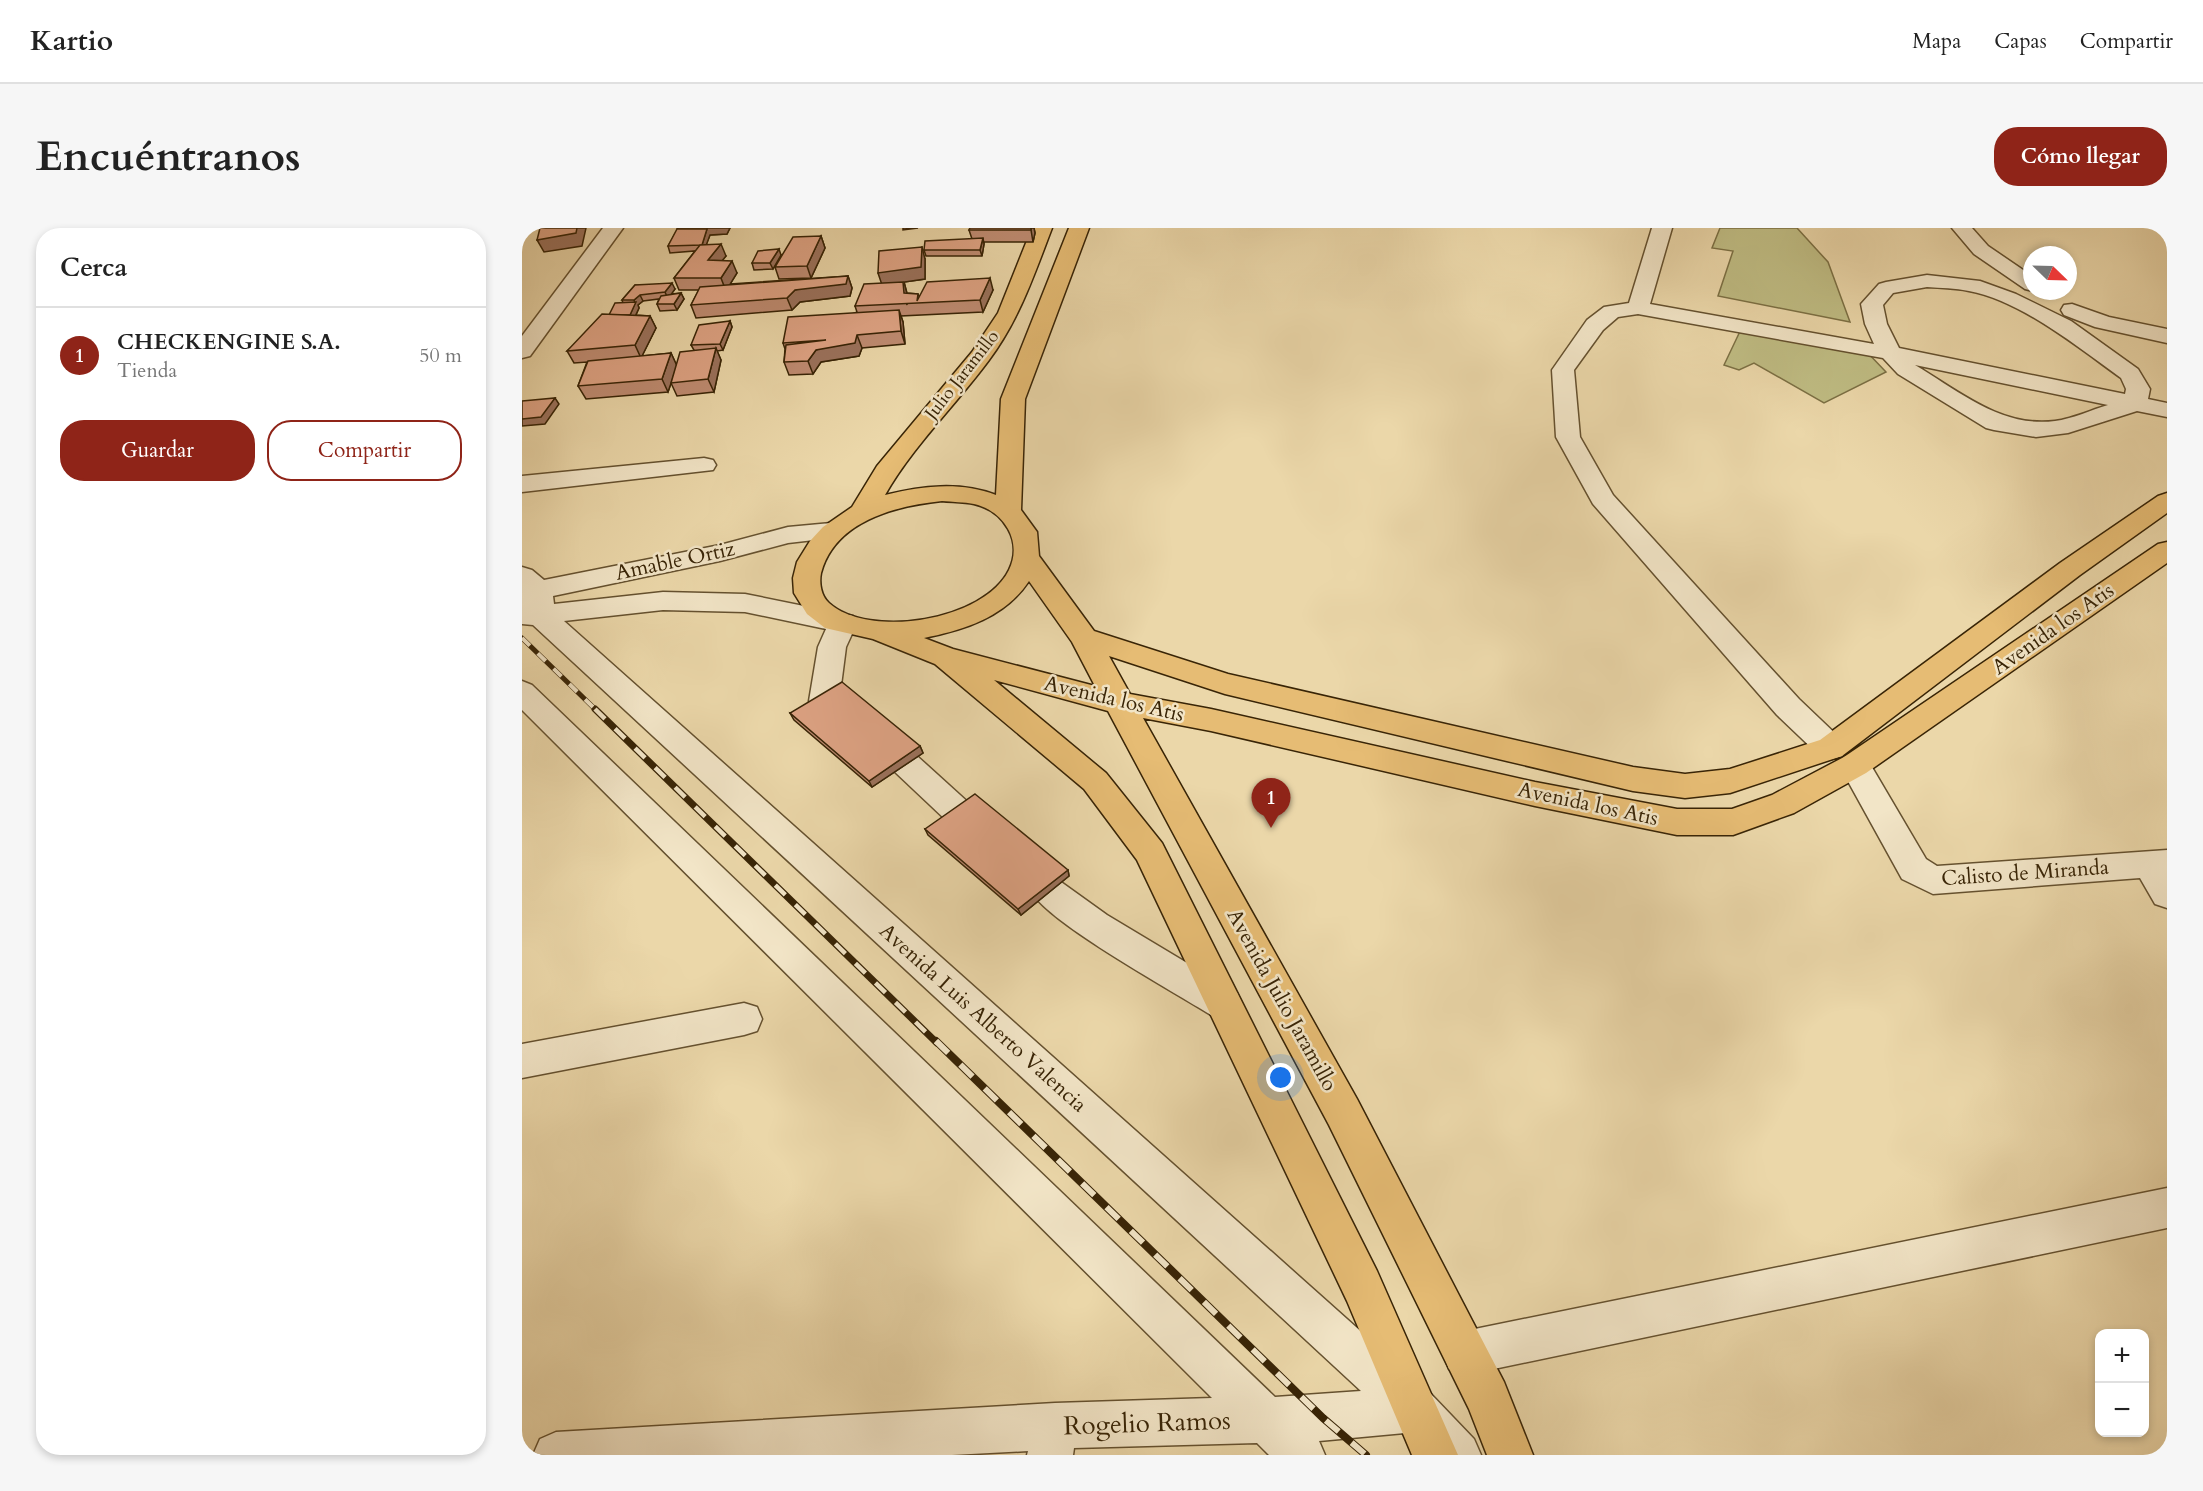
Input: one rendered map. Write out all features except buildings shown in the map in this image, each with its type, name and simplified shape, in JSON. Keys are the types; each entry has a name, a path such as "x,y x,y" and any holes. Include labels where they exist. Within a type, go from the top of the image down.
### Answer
{"main road":[{"name":"Julio Jaramillo","path":"863,511 886,471 981,356 1009,313 1042,228"},
{"name":"Julio Jaramillo","path":"1027,559 1015,582 991,603 960,620 923,630 884,633 839,622 813,603 806,580 813,555 831,531 863,511 901,498 942,493 979,498 1008,510 1013,399 1079,228"},
{"name":"Avenida los Atis","path":"945,657 1120,703 1211,720 1535,794 1677,822 1733,822 1783,804 2070,569 2167,501"},
{"path":"1008,510 1026,532 1027,559"},
{"name":"Avenida los Atis","path":"1084,638 1225,684 1633,779 1685,786 1730,781 1843,757 2167,550"},
{"name":"Avenida Julio Jaramillo","path":"1027,559 1084,638 1343,1112 1488,1398 1510,1455"},
{"path":"884,633 945,657 1095,781 1149,852 1362,1286 1436,1455"}],"street":[{"path":"522,351 614,228"},
{"path":"1662,228 1638,308 1890,353 2167,410"},
{"path":"1962,228 1981,250 2023,279"},
{"path":"2135,404 2060,428 2036,430 1994,423 1906,369 1890,353 1876,324 1872,304 1886,288 1927,281 1973,285 2067,318 2103,322 2167,336"},
{"path":"2050,300 2130,374 2138,389 2135,404"},
{"name":"Calisto de Miranda","path":"1638,308 1612,312 1594,326 1563,370 1568,438 1602,499 1788,707 1843,757 1914,869 1933,880 2158,864"},
{"path":"522,483 704,465"},
{"name":"Amable Ortiz","path":"529,599 788,535 831,531"},
{"name":"Amable Ortiz","path":"529,599 745,603 839,622"},
{"name":"Avenida Luis Alberto Valencia","path":"529,599 1414,1409 1458,1455"},
{"path":"824,701 832,647 839,622"},
{"path":"522,692 1302,1455"},
{"path":"906,764 959,813"},
{"path":"2158,864 2167,894"},
{"path":"1049,892 1095,925 1224,1004"},
{"path":"522,1060 744,1019"},
{"path":"1465,1353 2167,1208"},
{"name":"Rogelio Ramos","path":"556,1455 1053,1440 1267,1419 1323,1418 1414,1409"}],"shaded area":[{"path":"1720,228 1797,228 1828,262 1850,322 1718,296 1733,251 1712,248"},
{"path":"1743,325 1865,350 1886,372 1824,403 1754,363 1739,370 1724,365"}],"railway":[{"path":"522,638 596,710"},
{"path":"595,709 937,1043"},
{"path":"936,1041 1323,1418 1366,1455"}],"place":[{"name":"CHECKENGINE S.A.","path":"1271,828"}]}
